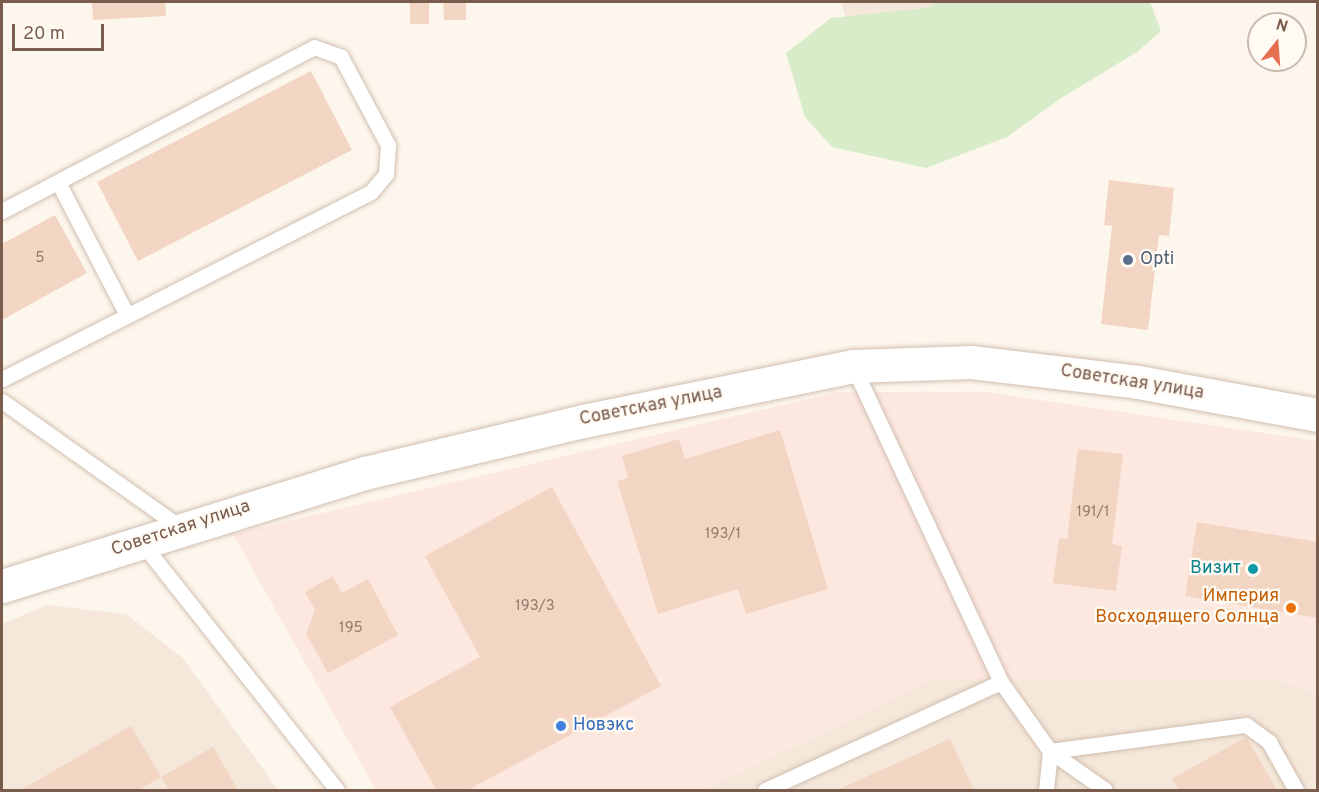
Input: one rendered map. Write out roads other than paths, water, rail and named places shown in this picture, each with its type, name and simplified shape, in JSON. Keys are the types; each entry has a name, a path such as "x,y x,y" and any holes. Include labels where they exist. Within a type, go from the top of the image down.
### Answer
{"main road":[{"name":"Советская улица","path":"2,586 365,473 458,450 853,366 971,362 1138,382 1317,415"}],"lane":[{"path":"2,211 314,47 341,57 388,145 389,166 376,187 2,379"},
{"path":"58,182 126,314"},
{"path":"853,366 1001,682 1050,751 1105,790"},
{"path":"2,401 183,529"},
{"path":"142,543 337,790"},
{"path":"765,790 1001,682"},
{"path":"1050,751 1246,725 1269,742 1296,790"},
{"path":"1046,790 1050,751"}],"place":[{"name":"Opti","path":"1128,260"},
{"name":"Визит","path":"1253,569"},
{"name":"Империя Восходящего Солнца","path":"1291,608"},
{"name":"Новэкс","path":"561,726"}]}
